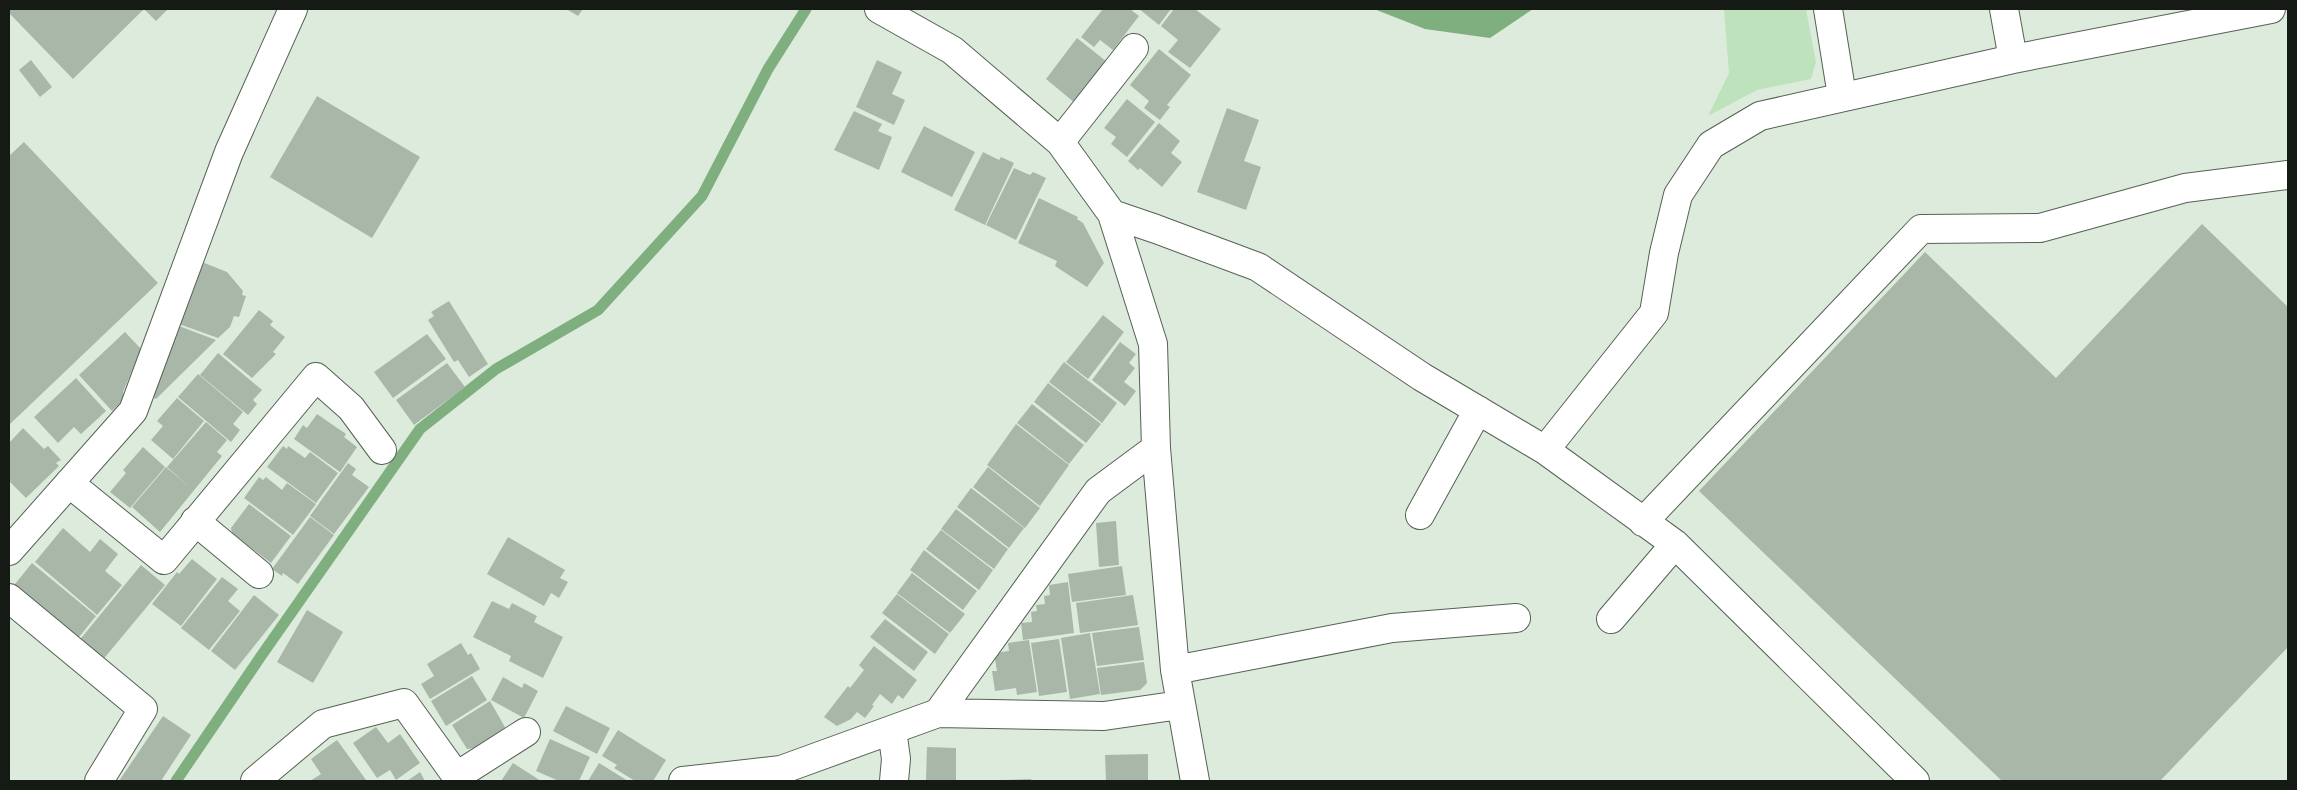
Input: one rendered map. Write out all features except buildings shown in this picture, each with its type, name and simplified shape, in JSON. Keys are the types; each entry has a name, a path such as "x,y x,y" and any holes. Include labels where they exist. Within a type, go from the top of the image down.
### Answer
{"street":[{"path":"9,551 133,411 228,152 293,9"},
{"path":"879,9 952,50 1060,142 1112,214 1153,344 1156,448 1175,670 1195,781"},
{"path":"1828,9 1842,96"},
{"path":"2004,9 2013,59"},
{"path":"1545,450 1654,313 1664,253 1678,195 1712,145 1760,116 1842,96 2221,13 2271,9"},
{"path":"1060,142 1134,48"},
{"path":"1643,522 1921,229 2040,228 2185,188 2288,175"},
{"path":"1112,214 1156,228 1258,267 1422,377 1545,450 1675,544 1915,781"},
{"path":"69,483 164,560 316,377 351,408 382,450"},
{"path":"1420,515 1478,410"},
{"path":"938,713 1098,491 1156,448"},
{"path":"195,521 259,574"},
{"path":"1611,619 1675,544"},
{"path":"9,598 143,710 100,781"},
{"path":"1175,670 1392,628 1516,618"},
{"path":"255,781 284,772 323,724 404,703 458,778 526,732"},
{"path":"683,781 781,770 938,713 1104,716 1180,705"},
{"path":"892,730 896,759 894,781"}],"shaded area":[{"path":"1374,9 1533,9 1490,38 1425,29"},
{"path":"1724,9 1806,9 1816,62 1811,79 1757,90 1708,116 1729,73"}],"waterway":[{"path":"176,781 420,429 496,369 598,310 702,196 768,69 806,9"}]}
